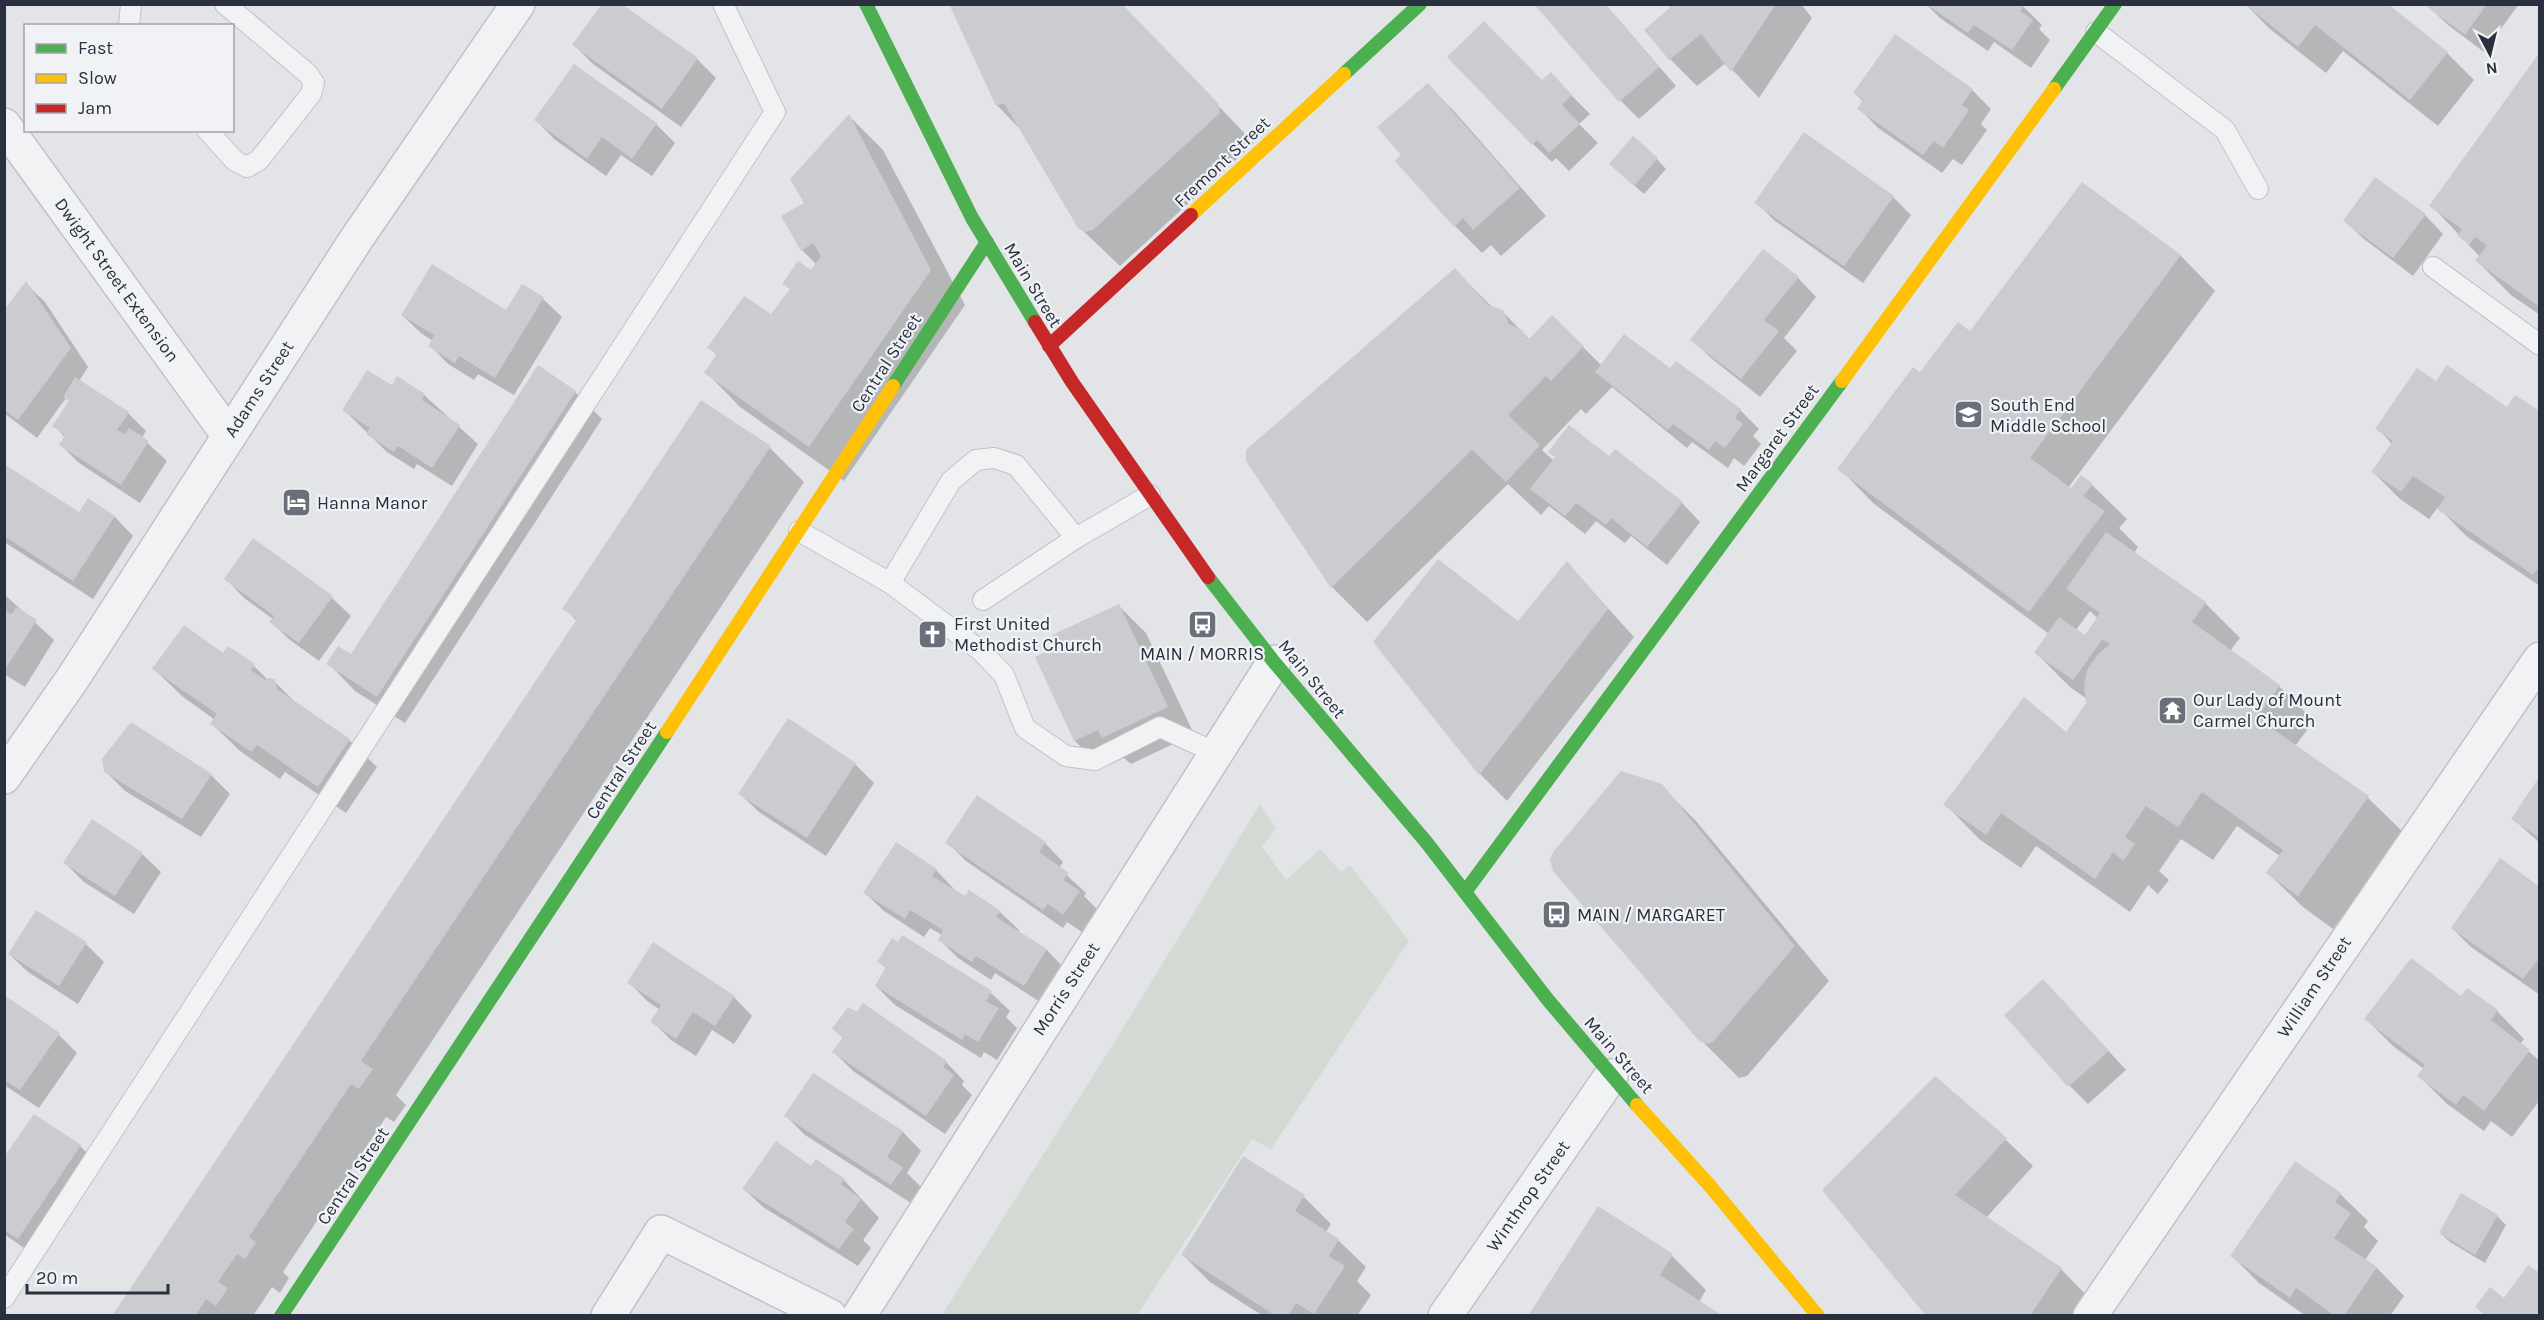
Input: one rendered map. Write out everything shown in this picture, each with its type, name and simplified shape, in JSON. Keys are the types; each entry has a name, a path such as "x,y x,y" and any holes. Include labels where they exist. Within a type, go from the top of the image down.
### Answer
{"main road":[{"name":"Main Street","path":"866,4 938,151 987,242 1049,346 1204,572 1274,662 1466,891 1548,1000 1611,1076 1675,1145 1818,1316"},
{"name":"Fremont Street","path":"1049,346 1420,4"},
{"name":"Margaret Street","path":"1466,891 2115,4"},
{"name":"Central Street","path":"281,1316 987,242"}],"street":[{"name":"Adams Street","path":"4,777 73,678 370,219 518,4"},
{"name":"Dwight Street Extension","path":"4,125 229,436"},
{"name":"William Street","path":"2090,1316 2540,660"},
{"name":"Morris Street","path":"859,1316 1274,662"},
{"name":"Winthrop Street","path":"1445,1316 1611,1076"},
{"path":"608,1316 661,1232 830,1316"}],"lane":[{"path":"129,24 131,4"},
{"path":"209,132 235,161 247,167 259,160 310,94 314,83 308,74 225,4"},
{"path":"4,1298 775,112 723,4"},
{"path":"2096,32 2225,130 2258,189"},
{"path":"2433,267 2540,345"},
{"path":"890,583 951,481 976,460 994,458 1016,465 1076,538"},
{"path":"984,600 1076,538 1150,495"},
{"path":"799,531 890,583 981,651 1004,675 1025,728 1065,756 1095,760 1160,727 1216,753"}],"shaded area":[{"path":"1260,804 1276,829 1262,847 1286,880 1320,849 1341,872 1350,865 1409,941 1271,1149 1252,1139 1137,1315 942,1315 1122,1030"}],"building":[{"path":"949,4 1122,4 1218,103 1220,113 1093,230 1085,232 1078,228 1004,103 996,106"},
{"path":"1534,4 1605,4 1659,67 1619,102"},
{"path":"1667,4 1776,4 1731,72 1701,34 1669,60 1644,30 1670,8"},
{"path":"1926,4 2025,4 2020,11 2033,20 2012,50 1974,25 1968,33"},
{"path":"2244,4 2388,4 2448,52 2410,100 2315,25 2298,47"},
{"path":"2429,4 2487,4 2465,35 2427,7"},
{"path":"601,5 623,5 698,58 662,109 572,45"},
{"path":"1484,21 1542,80 1551,72 1572,95 1562,105 1580,124 1549,153 1537,140 1532,145 1447,57"},
{"path":"1895,34 1973,89 1962,105 1969,110 1943,148 1934,141 1923,155 1857,109 1863,100 1853,93"},
{"path":"2540,52 2540,307 2475,261 2487,245 2475,237 2469,245 2457,235 2462,229 2429,206"},
{"path":"574,64 657,123 632,159 602,137 587,159 534,120"},
{"path":"1428,83 1520,188 1473,230 1463,218 1454,227 1395,161 1401,155 1377,127"},
{"path":"849,114 931,270 809,447 704,373 717,354 707,348 744,296 771,314 790,289 782,284 798,261 811,270 821,256 813,243 801,251 781,216 804,203 790,179"},
{"path":"1804,132 1894,196 1844,266 1754,203"},
{"path":"1633,136 1658,158 1634,186 1609,164"},
{"path":"2375,177 2426,214 2393,258 2343,221"},
{"name":"South End Middle School","path":"2082,182 2181,255 2030,458 2071,488 2081,475 2093,484 2083,496 2105,511 2029,612 1837,469 1913,367 1920,372 1958,322 1970,331"},
{"path":"1763,249 1799,277 1764,320 1779,331 1741,379 1690,340"},
{"path":"432,264 506,310 522,284 544,297 495,378 459,356 455,363 428,346 434,335 401,315"},
{"path":"1455,268 1488,305 1503,310 1509,324 1522,330 1528,340 1552,315 1584,346 1551,381 1546,376 1508,415 1540,445 1506,482 1472,450 1331,588 1246,461 1246,450"},
{"path":"26,281 71,348 18,420 4,410 4,310"},
{"path":"1624,334 1670,368 1676,361 1741,409 1735,418 1743,424 1725,448 1715,441 1709,450 1673,424 1668,430 1595,372"},
{"path":"538,365 576,391 377,697 326,664 338,646 351,654"},
{"path":"2447,365 2507,407 2515,395 2540,411 2540,566 2533,575 2437,509 2445,497 2413,476 2401,492 2371,472 2393,441 2375,429 2417,368 2436,381"},
{"path":"367,370 392,385 397,376 425,394 422,400 460,425 432,468 398,446 394,452 366,434 370,428 342,410"},
{"path":"75,377 129,412 117,430 125,434 129,428 149,441 121,485 59,445 65,435 52,426 69,401 63,397"},
{"path":"701,400 771,446 361,1061 373,1069 359,1089 351,1084 249,1237 256,1242 245,1259 237,1254 218,1282 228,1288 216,1306 206,1299 195,1316 112,1316 577,619 562,609"},
{"path":"1569,425 1609,456 1615,449 1683,502 1647,547 1611,518 1606,525 1576,503 1565,516 1530,489 1555,457 1548,452"},
{"path":"4,464 79,512 88,498 115,516 73,581 4,536"},
{"name":"Our Lady of Mount Carmel Church","path":"2106,532 2206,602 2192,622 2280,685 2257,718 2369,796 2298,896 2266,873 2283,850 2202,792 2178,827 2146,806 2125,837 2135,844 2123,861 2113,852 2095,879 2001,813 1986,835 1943,805 2024,697 2066,732 2086,703 2084,685 2087,670 2097,655 2110,644 2102,640 2073,680 2034,653 2059,617 2085,635 2100,613 2066,589"},
{"path":"253,538 333,596 299,643 269,622 274,616 224,579"},
{"path":"1438,559 1518,621 1567,561 1608,609 1479,775 1373,642"},
{"path":"1119,604 1168,707 1102,738 1098,730 1074,741 1035,657 1057,646 1052,635"},
{"path":"16,607 37,620 4,671 4,610 12,614"},
{"path":"184,625 223,653 228,646 255,664 251,670 265,680 275,679 277,689 350,739 318,787 257,745 252,752 210,724 217,714 152,669"},
{"path":"788,718 856,763 807,838 738,794"},
{"path":"131,722 212,774 182,819 104,772 102,759"},
{"path":"1621,771 1662,784 1795,946 1713,1042 1708,1044 1700,1042 1553,871 1550,860 1553,852"},
{"path":"2538,779 2540,780 2540,838 2511,819"},
{"path":"977,795 1046,842 1039,852 1069,873 1063,880 1080,891 1063,915 1048,904 1043,910 945,843"},
{"path":"92,819 143,853 115,896 63,863"},
{"path":"896,842 937,869 932,876 965,896 969,890 1001,911 996,917 1047,949 1024,986 976,956 972,962 938,940 943,930 910,910 905,919 863,893"},
{"path":"2500,858 2540,887 2540,957 2523,979 2451,928"},
{"path":"36,910 87,942 59,986 8,954"},
{"path":"902,935 992,991 986,1001 999,1008 978,1042 965,1034 962,1040 875,986 886,967 877,962 892,938 898,942"},
{"path":"653,942 735,996 715,1026 693,1012 676,1039 650,1022 661,1005 627,983"},
{"path":"2411,958 2461,996 2467,988 2498,1010 2491,1020 2530,1050 2484,1111 2463,1095 2456,1105 2417,1076 2425,1065 2364,1019"},
{"path":"2043,979 2109,1051 2068,1087 2004,1015"},
{"path":"4,995 60,1033 20,1090 4,1080"},
{"path":"863,1003 947,1061 943,1067 954,1075 926,1116 832,1052 843,1037 832,1029 848,1007 857,1012"},
{"path":"813,1073 903,1131 887,1157 903,1167 891,1185 784,1116"},
{"path":"1935,1076 2007,1138 1955,1195 2062,1268 2030,1316 1926,1316 1822,1190"},
{"path":"34,1114 81,1145 18,1239 4,1230 4,1157"},
{"path":"776,1141 811,1166 816,1159 845,1179 841,1184 861,1199 845,1222 854,1229 839,1249 742,1189"},
{"path":"1243,1156 1305,1195 1295,1211 1339,1239 1329,1256 1345,1266 1314,1314 1296,1303 1288,1316 1276,1316 1181,1255"},
{"path":"2295,1161 2341,1193 2335,1202 2351,1213 2334,1238 2377,1267 2344,1316 2335,1316 2296,1288 2290,1298 2230,1256"},
{"path":"2461,1193 2498,1215 2475,1255 2439,1233"},
{"path":"1598,1206 1673,1254 1660,1275 1723,1316 1528,1316"},
{"path":"2528,1265 2540,1273 2540,1316 2486,1316 2475,1307 2490,1287 2504,1298"}],"traffic: fast":[{"path":"866,4 972,218 1035,322"},
{"path":"1344,74 1420,4"},
{"path":"2054,89 2115,4"},
{"path":"893,386 987,242"},
{"path":"1465,892 1842,381"},
{"path":"1208,577 1274,662 1427,843 1548,1000 1637,1105"},
{"path":"281,1316 667,732"}],"traffic: slow":[{"path":"1191,215 1344,74"},
{"path":"1842,381 2054,89"},
{"path":"667,732 893,386"},
{"path":"1637,1105 1710,1186 1818,1316"}],"traffic: jam":[{"path":"1049,346 1191,215"},
{"path":"1035,322 1072,382 1208,577"}],"place":[{"name":"South End Middle School","path":"1969,415"},
{"name":"Hanna Manor","path":"296,503"},
{"name":"MAIN / MORRIS","path":"1202,625"},
{"name":"First United Methodist Church","path":"933,634"},
{"name":"Our Lady of Mount Carmel Church","path":"2172,710"},
{"name":"MAIN / MARGARET","path":"1556,915"}]}
